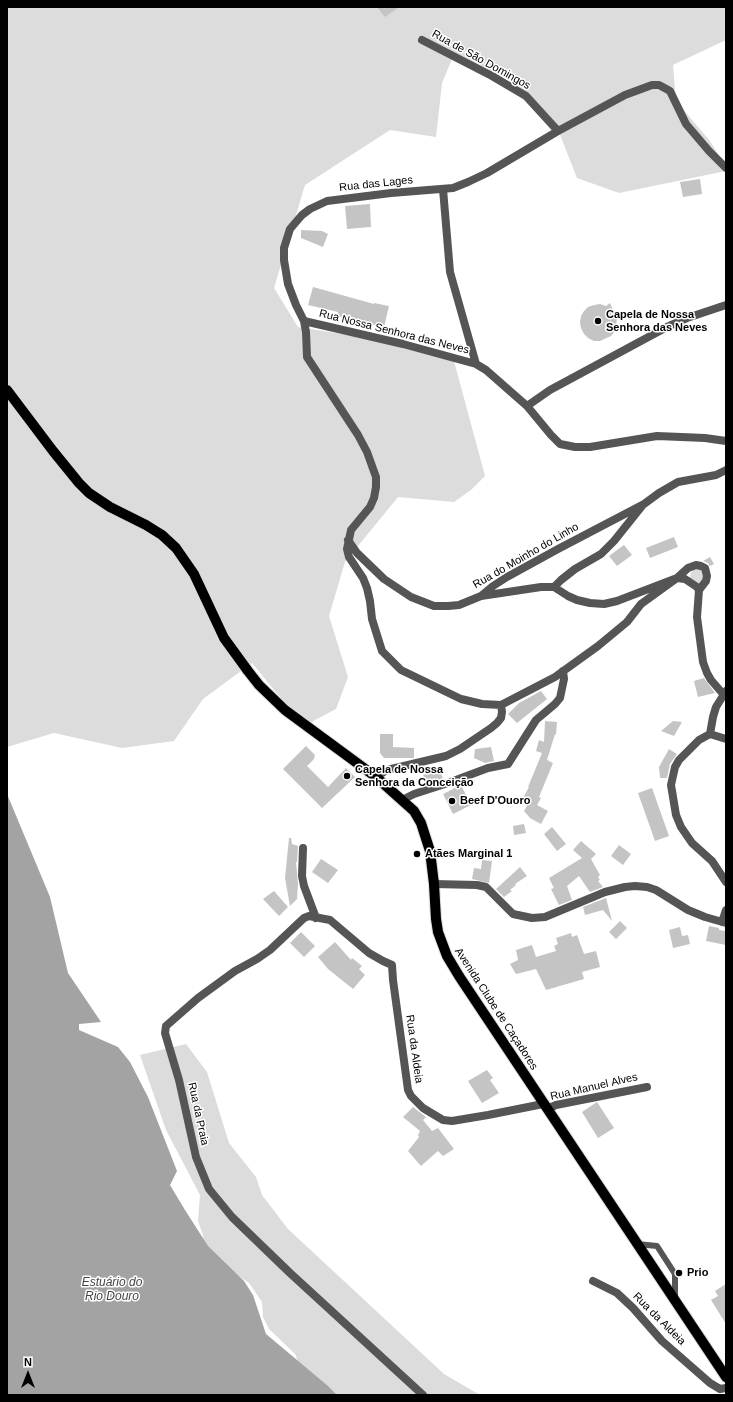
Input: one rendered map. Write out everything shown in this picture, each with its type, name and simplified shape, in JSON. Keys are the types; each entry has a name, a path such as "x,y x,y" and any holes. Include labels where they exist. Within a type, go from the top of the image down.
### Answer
{"main road":[{"name":"Avenida Clube de Caçadores","path":"7,390 53,451 89,493 110,507 162,535 176,548 194,574 224,638 248,672 260,685 285,710 376,777 414,811 426,835 430,851 438,932 447,956 726,1377"}],"street":[{"name":"Rua de São Domingos","path":"422,40 492,76 526,96 558,131"},
{"path":"558,131 625,95 652,85 659,85 670,91 686,124 726,168"},
{"name":"Rua das Lages","path":"348,540 350,530 370,506 374,498 376,476 367,452 358,435 308,356 304,321 288,284 284,260 284,248 290,229 297,220 310,209 327,201 391,193 453,188 487,173 558,131"},
{"path":"443,189 450,272 476,364"},
{"path":"527,406 550,390 667,327 687,318 726,305"},
{"name":"Rua Nossa Senhora das Neves","path":"304,321 403,344 476,364 486,370 527,406 560,444 575,447 590,447 657,436 705,438 726,441"},
{"name":"Rua do Moinho do Linho","path":"348,540 357,553 384,579 397,589 417,600 434,606 459,605 481,596 493,586 520,570 644,504 678,482 716,475 726,470"},
{"path":"554,587 575,569 601,554 614,542 644,504"},
{"path":"348,540 346,549 349,557 363,578 367,588 372,620 382,652 401,670 461,699 482,704 501,705 555,677 598,646 627,622 641,604 692,566 701,566 707,572 706,581 700,590 697,617 703,662 711,680 725,692 712,717 710,734"},
{"path":"481,596 541,587 554,587 568,596 578,600 604,604 616,601 677,578 685,579 700,590"},
{"path":"402,800 414,794 488,768 508,764 536,720 556,704 560,698 564,679 563,671"},
{"path":"376,777 387,770 446,756 460,749 492,728 497,723 501,718 501,705"},
{"path":"726,739 710,734 699,740 679,760 672,776 672,794 676,815 692,843 712,861 726,882"},
{"path":"303,848 302,876 304,886 316,918"},
{"path":"434,884 477,885 486,887 513,914 532,918 545,917 605,892 635,886 647,887 656,890 688,910 704,917 724,922 726,910"},
{"name":"Rua da Praia","path":"316,918 309,916 304,918 270,950 235,971 198,998 170,1021 166,1026 165,1033 174,1059 196,1157 209,1189 232,1216 290,1273 423,1395"},
{"name":"Rua da Aldeia","path":"316,918 330,920 369,953 392,965 408,1090 411,1096 423,1108 443,1120"},
{"name":"Rua Manuel Alves","path":"443,1120 452,1121 556,1105 646,1087"},
{"name":"Rua da Aldeia","path":"593,1280 616,1293 633,1308 662,1341 710,1382 720,1388 726,1388"}],"lane":[{"path":"637,1244 657,1246 675,1274 675,1300"}],"shaded area":[{"path":"7,7 726,7 726,40 673,65 676,101 710,141 726,167 726,171 619,193 577,178 555,122 513,81 453,57 442,83 436,137 390,130 305,185 274,288 298,327 380,340 454,361 485,476 471,490 454,502 398,497 345,562 329,616 348,677 336,709 313,721 305,728 252,663 203,699 174,741 122,748 54,733 7,747"},
{"path":"694,569 700,569 704,573 704,579 700,583 694,583 690,579 690,573"},
{"path":"186,1044 207,1072 229,1143 256,1177 262,1195 288,1229 444,1374 480,1395 329,1395 299,1370 296,1355 269,1329 263,1317 262,1302 249,1283 204,1249 203,1235 198,1221 200,1195 166,1130 140,1055"}],"water":[{"name":"Estuário do Rio Douro","path":"7,794 50,897 68,973 101,1022 79,1024 79,1030 118,1047 130,1062 148,1097 177,1171 170,1185 185,1210 208,1246 244,1281 253,1295 266,1334 337,1395 7,1395"}],"building":[{"path":"377,7 399,7 385,17"},
{"path":"700,179 702,194 683,197 680,182"},
{"path":"370,204 371,227 347,229 345,206"},
{"path":"301,230 322,231 328,234 323,247 301,238"},
{"path":"313,287 374,304 389,306 384,327 337,316 338,312 308,305"},
{"name":"Capela de Nossa Senhora das Neves","path":"610,303 617,319 615,331 611,336 600,341 594,341 588,338 581,328 580,322 584,311 588,307 594,305 600,304 606,306"},
{"path":"674,537 678,547 650,558 646,548"},
{"path":"624,545 632,555 617,566 609,556"},
{"path":"710,557 714,564 710,566 708,563 703,561"},
{"path":"704,678 715,693 698,697 694,681"},
{"path":"541,691 547,699 517,723 508,714 519,703"},
{"path":"545,721 557,722 556,735 555,734 547,760 553,763 539,797 541,798 537,805 548,811 541,824 530,818 524,811 527,806 521,802 529,787 542,753 536,751 539,740 544,742"},
{"path":"673,721 682,722 674,736 661,731"},
{"path":"380,734 393,734 393,747 414,748 414,758 384,758 380,753"},
{"path":"306,746 315,755 314,759 307,766 328,787 346,768 355,777 322,808 283,769"},
{"path":"491,747 494,761 485,763 474,758 475,749"},
{"path":"669,749 677,754 670,764 667,778 660,778 659,767"},
{"path":"440,770 443,779 426,784 423,775"},
{"path":"461,785 471,805 453,814 443,794"},
{"path":"652,788 669,836 655,841 638,793"},
{"path":"524,824 526,833 514,835 513,826"},
{"path":"552,827 566,844 557,851 544,834"},
{"path":"289,838 291,838 292,844 298,846 296,862 298,884 297,899 290,906 285,878"},
{"path":"581,841 596,854 591,859 600,875 598,877 600,880 598,881 603,887 590,892 579,876 567,886 572,900 559,905 551,889 554,888 549,878 582,858 573,850"},
{"path":"619,845 631,854 623,865 611,856"},
{"path":"321,859 338,870 328,883 312,872"},
{"path":"482,860 492,861 489,883 472,879 474,868 481,869"},
{"path":"520,867 527,876 515,884 516,885 510,890 512,891 504,897 496,889"},
{"path":"274,891 288,907 279,916 263,899"},
{"path":"606,898 612,921 603,910 585,915 583,907"},
{"path":"620,921 627,928 616,939 609,932"},
{"path":"709,926 726,931 726,945 706,941"},
{"path":"680,927 682,936 688,935 690,944 673,948 669,930"},
{"path":"301,932 315,946 304,957 290,943"},
{"path":"571,933 572,937 577,935 584,954 596,951 600,967 582,972 584,979 546,990 536,969 516,974 510,964 518,960 516,950 532,945 536,957 556,951 554,946 558,944 556,938"},
{"path":"335,942 351,960 352,958 362,966 359,969 365,975 353,989 328,969 318,957"},
{"path":"487,1070 493,1078 490,1080 499,1093 482,1103 468,1081"},
{"path":"597,1102 614,1128 598,1138 582,1112"},
{"path":"413,1107 426,1117 423,1120 432,1131 438,1128 454,1149 443,1156 438,1151 421,1166 408,1151 419,1137 418,1135 420,1131 403,1117"},
{"path":"726,1284 726,1324 711,1300 718,1296 715,1291"}],"place":[{"name":"Capela de Nossa Senhora das Neves","path":"598,321"},
{"name":"Capela de Nossa Senhora da Conceição","path":"347,776"},
{"name":"Beef D'Ouoro","path":"452,801"},
{"name":"Atães Marginal 1","path":"417,854"},
{"name":"Prio","path":"679,1273"}]}
